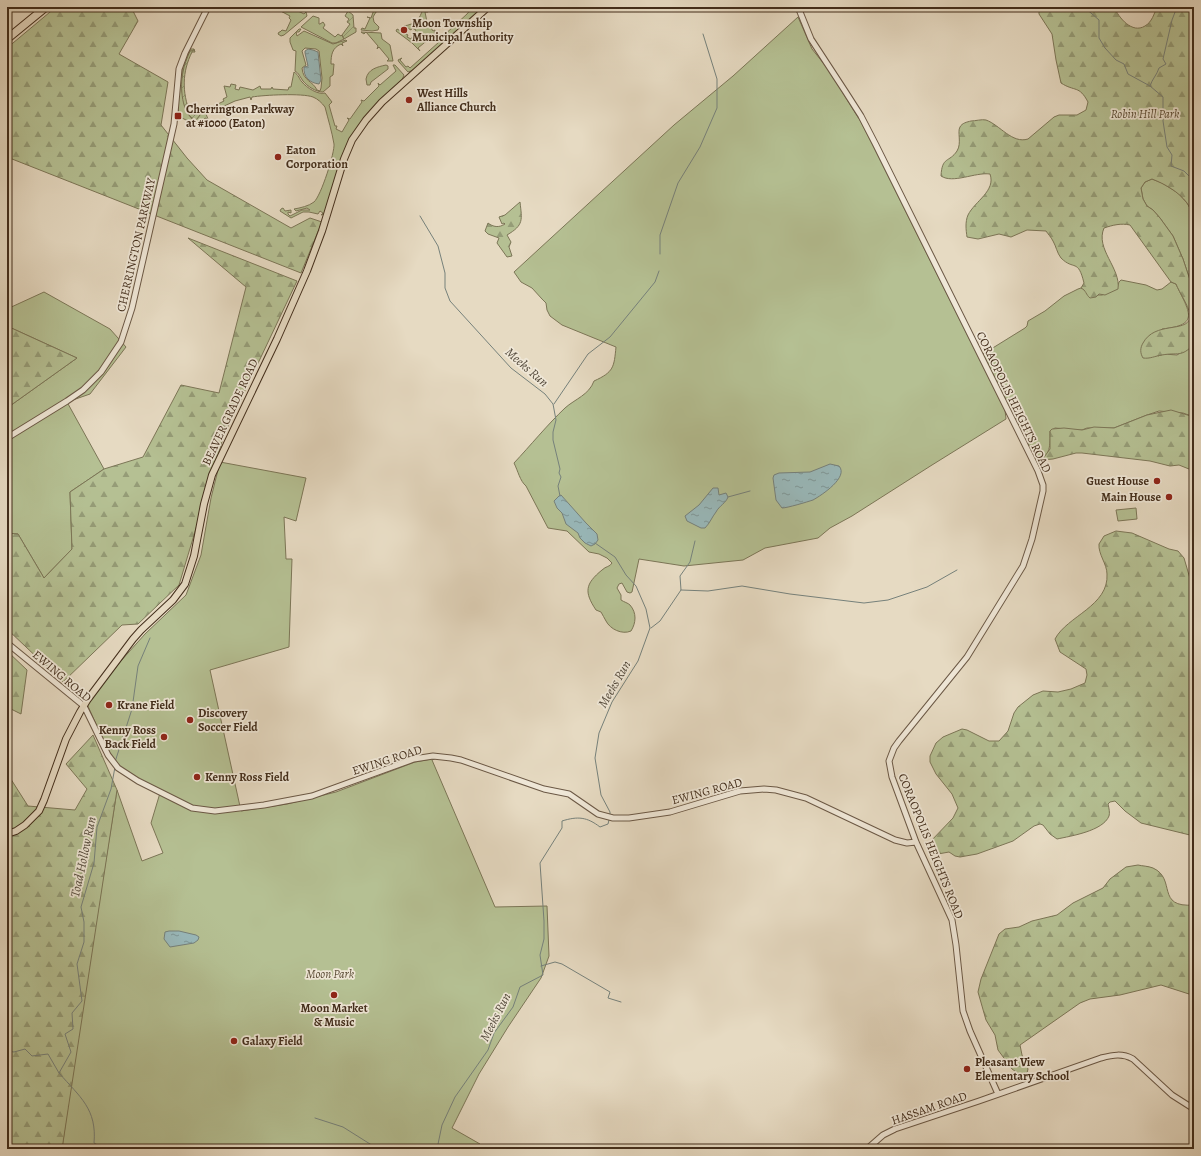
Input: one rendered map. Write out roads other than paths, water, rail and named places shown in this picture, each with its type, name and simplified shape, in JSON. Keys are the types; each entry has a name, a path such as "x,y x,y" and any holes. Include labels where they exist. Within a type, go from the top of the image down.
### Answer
{"highway":[{"path":"7,32 39,7"},
{"path":"7,39 46,7"}],"main road":[{"name":"BEAVER GRADE ROAD","path":"7,834 25,826 39,811 66,739 84,706 133,639 173,600 185,584 194,556 204,504 212,476 277,339 307,271 322,232 344,158 352,140 368,117 382,102 488,7"}],"street":[{"name":"CHERRINGTON PARKWAY","path":"7,438 67,402 86,387 101,372 120,342 132,308 174,124 179,69 185,53 208,7"},
{"name":"CORAOPOLIS HEIGHTS ROAD","path":"798,7 811,39 861,116 876,145 1038,471 1042,485 1042,498 1027,555 1015,581 967,657 899,741 890,754 889,761 892,777 916,842 952,920 963,1011 998,1094"},
{"name":"EWING ROAD","path":"7,643 84,706 108,756 118,768 138,781 192,808 215,811 272,804 312,796 414,759 441,756 460,760 544,789 569,794 592,810 605,816 629,818 656,815 692,806 740,791 764,789 790,793 806,798 895,840 907,843 916,842"},
{"name":"HASSAM ROAD","path":"867,1149 883,1135 894,1129 1101,1058 1117,1054 1133,1059 1172,1094 1194,1109"}],"water":[{"path":"308,49 318,52 321,80 319,84 310,81 306,77 304,71 304,67 308,66 305,51"},
{"path":"830,464 839,466 841,470 838,480 833,485 813,500 782,508 776,500 773,478 774,475 779,473 810,472"},
{"path":"713,488 718,488 719,495 726,493 728,497 717,510 707,526 705,528 701,528 687,521 685,516 699,505"},
{"path":"561,495 597,534 598,540 595,544 591,546 585,543 580,538 578,533 566,524 562,513 557,508 554,501"},
{"path":"179,931 199,937 194,943 170,947 164,939 165,932"}],"waterway":[{"path":"1084,7 1099,20 1099,38 1105,48 1116,60 1124,64 1128,74 1150,86 1163,97 1163,121 1167,147 1172,155 1171,166 1184,171 1194,181"},
{"path":"1150,86 1159,68 1166,64 1163,59 1172,20 1177,7"},
{"path":"660,254 660,235 678,183 700,147 717,108 717,79 703,34"},
{"name":"Meeks Run","path":"420,216 438,246 445,273 445,288 450,301 511,368 545,394 553,404 556,420 553,440 560,469 559,473 561,477 558,486 560,496"},
{"path":"554,404 588,354 610,337 655,282 659,271"},
{"path":"728,497 750,491"},
{"path":"651,628 660,621 681,590 680,576 690,562 695,541"},
{"name":"Meeks Run","path":"595,543 615,557 626,575 636,586 646,609 650,628 638,661 612,702 599,733 595,758 601,795 610,814"},
{"path":"681,590 708,591 742,586 790,594 864,603 888,600 927,587 957,570"},
{"name":"Toad Hollow Run","path":"115,762 132,709 138,666 150,638"},
{"name":"Toad Hollow Run","path":"105,1149 94,1143 93,1121 86,1104 59,1073 71,1052 65,1034 73,1029 72,1013 82,1001 77,964 84,942 84,922 81,907 94,863 97,827 111,789 115,767"},
{"name":"Meeks Run","path":"437,1149 442,1125 455,1097 488,1050 494,1033 513,1007 520,987 543,975 540,955 544,939 540,863 562,828 562,821 573,818 582,818 591,821 600,827 608,824 609,820"},
{"path":"541,966 555,962 562,964 610,992 608,998 621,1002"},
{"path":"7,1051 14,1052 25,1049 32,1056 48,1054 59,1073"},
{"path":"315,1118 343,1127 378,1149"}],"place":[{"name":"Moon Township Municipal Authority","path":"404,30"},
{"name":"West Hills Alliance Church","path":"409,100"},
{"name":"Cherrington Parkway at #1000 (Eaton)","path":"178,116"},
{"name":"Eaton Corporation","path":"278,157"},
{"name":"Guest House","path":"1157,481"},
{"name":"Main House","path":"1169,497"},
{"name":"Krane Field","path":"109,705"},
{"name":"Discovery Soccer Field","path":"190,720"},
{"name":"Kenny Ross Back Field","path":"164,737"},
{"name":"Kenny Ross Field","path":"197,777"},
{"name":"Moon Market & Music","path":"334,995"},
{"name":"Galaxy Field","path":"234,1041"},
{"name":"Pleasant View Elementary School","path":"967,1069"}],"park label":[{"name":"Robin Hill Park","path":"1145,114"},
{"name":"Moon Park","path":"330,974"}]}
